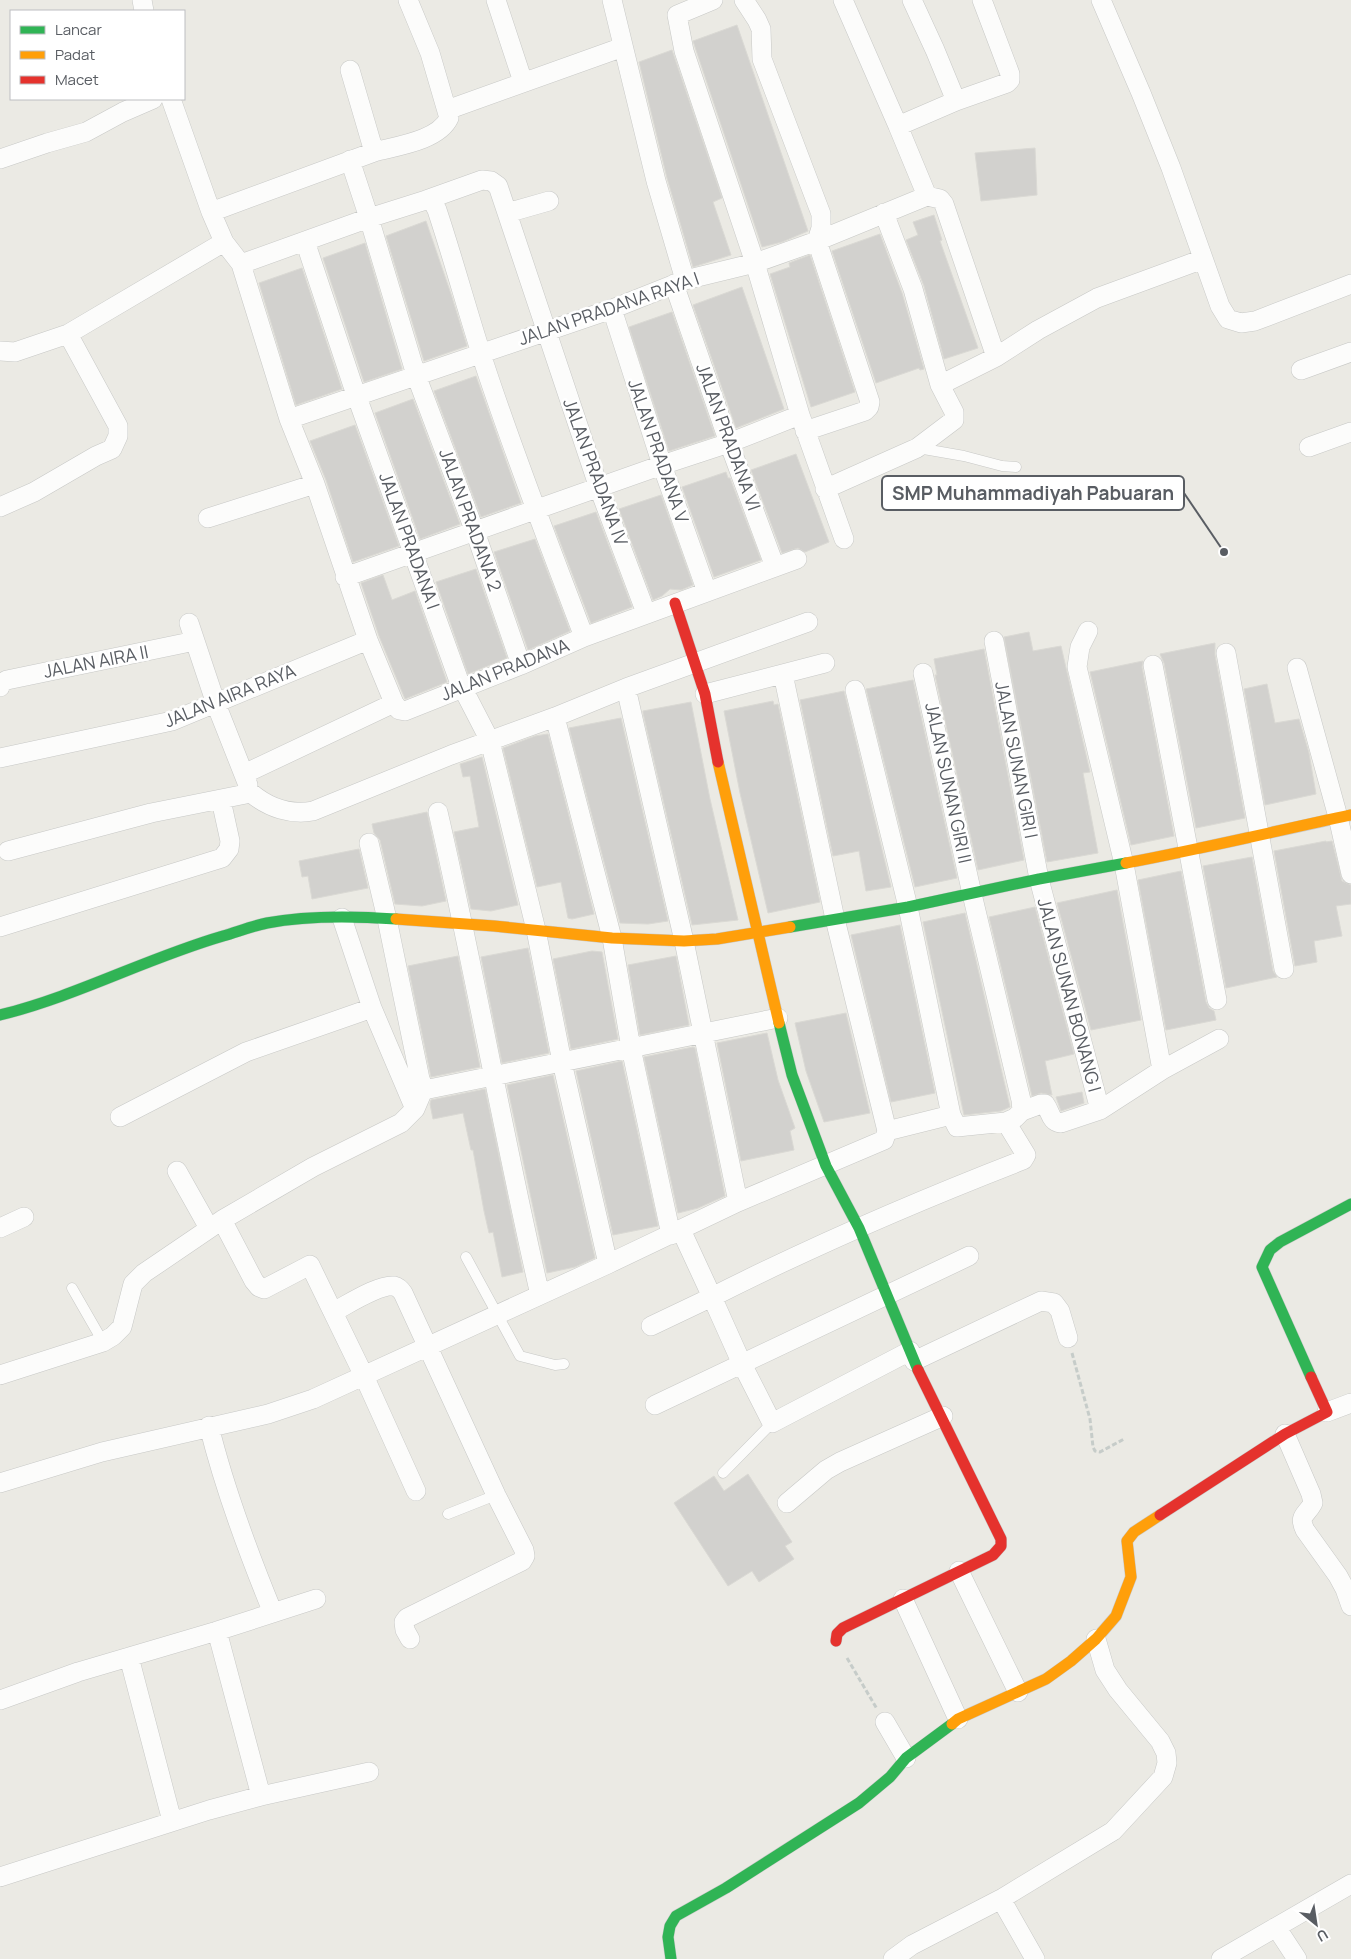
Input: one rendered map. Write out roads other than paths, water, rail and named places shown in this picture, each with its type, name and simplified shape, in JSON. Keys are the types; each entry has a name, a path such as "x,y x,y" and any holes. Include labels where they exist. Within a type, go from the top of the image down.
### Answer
{"street":[{"path":"211,212 350,160 431,136 446,126 449,118 430,53 408,0"},
{"path":"496,0 522,82"},
{"name":"JALAN PRADANA VI","path":"612,0 680,282 729,443 775,567"},
{"path":"713,0 677,15 684,51 755,263 802,423 844,539"},
{"path":"345,577 412,552 729,443 802,423 865,412 869,407 870,402 817,241 821,228 821,214 762,59 761,29 744,0"},
{"path":"843,0 927,196 940,199 944,204 996,357"},
{"path":"912,0 956,102"},
{"path":"898,126 956,102 1007,84 1010,80 1010,74 982,0"},
{"path":"1102,0 1141,93 1220,306 1228,320 1241,323 1255,322 1351,284"},
{"path":"447,110 623,46"},
{"path":"350,70 374,152"},
{"path":"0,159 86,132 120,105 148,100"},
{"path":"171,100 211,212 224,242 241,264 290,419 315,484 345,577 394,704 244,774"},
{"name":"JALAN PRADANA 2","path":"350,160 416,375 521,665"},
{"name":"JALAN PRADANA IV","path":"426,200 482,180 491,181 498,186 599,488 646,613"},
{"name":"JALAN PRADANA RAYA I","path":"290,419 481,352 612,309 680,282 755,263 817,241 927,196"},
{"path":"241,264 369,218 426,200 433,202 456,265 481,352 536,510 584,637"},
{"path":"507,213 549,201"},
{"path":"825,489 917,448 954,420 954,412 940,385 913,288 884,214"},
{"name":"JALAN PRADANA I","path":"305,241 356,395 412,552 462,687 490,742 536,930 562,1062 608,1264"},
{"path":"0,351 15,352 68,334 224,242"},
{"path":"940,385 996,357 1038,330 1097,298 1203,259"},
{"name":"JALAN PRADANA V","path":"612,309 662,465 707,592"},
{"path":"0,507 34,492 96,456 112,449 118,436 118,426 68,334"},
{"path":"1301,370 1351,352"},
{"path":"1309,447 1351,432"},
{"path":"208,518 315,484"},
{"path":"775,567 797,559"},
{"name":"JALAN PRADANA","path":"394,704 399,710 405,711 521,665 584,637 775,567"},
{"path":"675,603 705,694 725,796 778,1018 804,1111 826,1166 859,1228 912,1356 1001,1539 1001,1546 993,1555 843,1628 837,1634 836,1641"},
{"path":"189,623 216,704 251,793 261,801 290,813 300,813 313,811 626,688 808,622"},
{"path":"1088,631 1080,647 1077,667 1124,864 1162,1070"},
{"name":"JALAN AIRA RAYA","path":"0,758 172,722 368,640"},
{"name":"JALAN SUNAN GIRI I","path":"994,640 1039,879"},
{"name":"JALAN AIRA II","path":"0,687 7,680 195,642"},
{"path":"1226,653 1284,969"},
{"path":"705,694 824,663"},
{"path":"1152,665 1217,1000"},
{"path":"1297,668 1345,816 1351,874"},
{"name":"JALAN SUNAN GIRI II","path":"923,673 1022,1111"},
{"path":"0,1484 102,1452 277,1411 313,1399 608,1264 738,1202 884,1140 887,1131 835,919 783,674"},
{"path":"626,688 684,941 738,1202"},
{"path":"855,690 908,907 951,1115 957,1127 1006,1122 1015,1118 1022,1111 1041,1104 1045,1104 1052,1120 1056,1123 1062,1123 1100,1110 1162,1070 1219,1039"},
{"path":"555,717 612,938 632,1048 676,1232 712,1297 742,1364 772,1423 912,1356 1041,1301 1054,1303 1060,1311 1068,1338"},
{"path":"8,850 151,813 251,793"},
{"path":"0,927 222,858 229,849 230,841 221,800"},
{"path":"438,812 464,925 513,1175 540,1295"},
{"path":"0,1015 33,1007 61,997 189,946 266,923 342,918 387,919 536,930 612,938 684,941 717,939 908,907 1039,879 1189,851 1345,816"},
{"path":"0,1375 103,1342 114,1336 122,1327 133,1284 144,1273 216,1224 313,1167 401,1122 415,1109 424,1088 420,1079 387,919 369,843"},
{"name":"JALAN SUNAN BONANG I","path":"1039,879 1100,1110"},
{"path":"342,918 372,1008 415,1109"},
{"path":"120,1117 246,1052 372,1008"},
{"path":"424,1088 429,1089 778,1018"},
{"path":"887,1131 951,1115"},
{"path":"651,1326 938,1192 1023,1160 1026,1155 1006,1122"},
{"path":"177,1171 216,1224 259,1288 264,1289 310,1265 364,1376 416,1492"},
{"path":"1327,1412 1262,1267 1270,1250 1280,1242 1351,1204"},
{"path":"0,1228 24,1216"},
{"path":"655,1405 969,1256"},
{"path":"333,1312 369,1293 388,1286 394,1286 404,1293 496,1495 524,1550 525,1556 522,1561 407,1618 404,1626 410,1639"},
{"path":"671,1959 666,1948 667,1934 670,1924 676,1916 726,1888 859,1802 890,1777 906,1758 958,1720 1046,1679 1072,1661 1096,1639 1116,1616 1131,1577 1126,1549 1126,1541 1130,1537 1285,1434 1327,1412 1351,1403"},
{"path":"787,1503 826,1470 840,1462 942,1416"},
{"path":"209,1426 226,1486 248,1551 273,1614"},
{"path":"1285,1434 1311,1494 1313,1503 1303,1515 1301,1522 1345,1589 1351,1606"},
{"path":"959,1571 1018,1692"},
{"path":"0,1700 78,1672 217,1632 316,1599"},
{"path":"903,1599 958,1720"},
{"path":"217,1632 261,1796"},
{"path":"893,1959 912,1945 1001,1899 1113,1831 1163,1777 1167,1763 1166,1753 1160,1741 1118,1690 1105,1670 1096,1639"},
{"path":"129,1658 172,1821"},
{"path":"885,1722 906,1758"},
{"path":"0,1877 172,1821 261,1796 369,1772"},
{"path":"1221,1959 1351,1884"},
{"path":"1001,1899 1035,1959"},
{"path":"1276,1927 1297,1959"}],"lane":[{"path":"917,448 964,456 995,465 1016,467"},
{"path":"466,1257 520,1356 555,1365 564,1364"},
{"path":"72,1288 103,1342"},
{"path":"723,1473 772,1423"},
{"path":"448,1514 496,1495"}],"place":[{"name":"SMP Muhammadiyah Pabuaran","path":"1224,552"}]}
